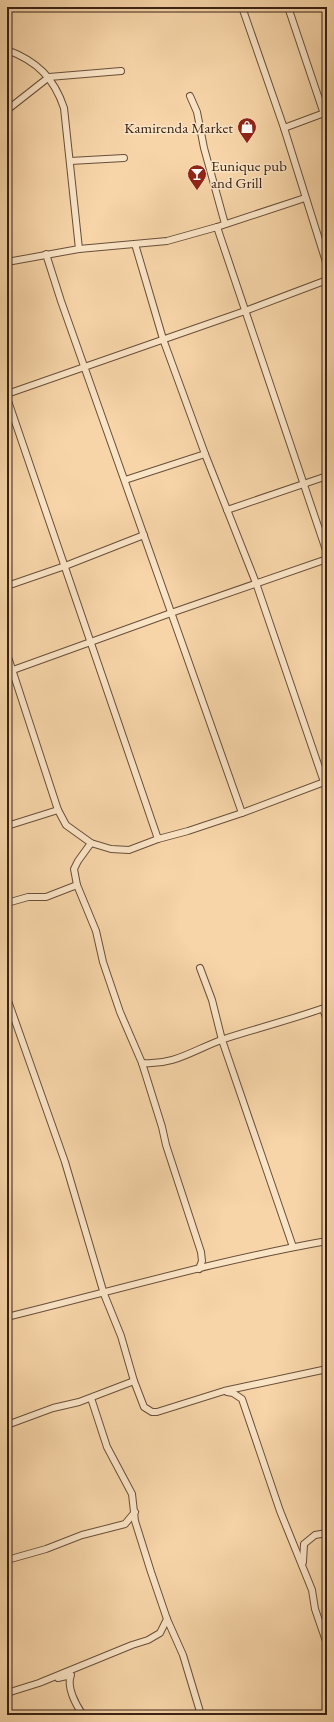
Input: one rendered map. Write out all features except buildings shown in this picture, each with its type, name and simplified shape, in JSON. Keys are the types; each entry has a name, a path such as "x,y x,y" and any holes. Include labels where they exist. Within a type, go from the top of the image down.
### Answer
{"street":[{"path":"242,7 284,128 327,265"},
{"path":"284,128 325,113 288,7"},
{"path":"7,50 28,59 49,77 57,89 64,108 79,249"},
{"path":"7,110 49,77 121,71"},
{"path":"190,96 196,112 204,148 225,224"},
{"path":"70,161 124,158"},
{"path":"7,262 79,249 167,241 217,227 305,198"},
{"path":"217,227 327,553"},
{"path":"7,654 58,810 66,825 91,843 111,849 130,850 158,839 188,831 242,813 325,782 256,583 205,454 164,338 135,244"},
{"path":"46,254 242,813"},
{"path":"7,394 245,311 327,280"},
{"path":"7,398 158,839"},
{"path":"125,480 205,454"},
{"path":"227,510 327,476"},
{"path":"7,586 65,566 144,535"},
{"path":"13,670 327,558"},
{"path":"7,826 58,810"},
{"path":"91,843 74,869 77,885 96,931 103,962 120,1012 142,1064 162,1127 166,1145 201,1252 202,1261 199,1269"},
{"path":"7,903 28,897 46,896 77,885"},
{"path":"200,968 212,1000 222,1040 293,1247"},
{"path":"7,998 65,1162 104,1294 121,1336 134,1381 144,1406 152,1412 192,1402 224,1391 327,1370"},
{"path":"142,1064 155,1065 175,1060 222,1040 325,1008 327,1020"},
{"path":"7,1317 104,1294 199,1269 293,1247 327,1241"},
{"path":"7,1425 52,1408 91,1398 134,1381"},
{"path":"224,1391 233,1393 242,1399 280,1511 303,1564 312,1590 315,1609 327,1644"},
{"path":"91,1398 107,1447 132,1494 135,1520 167,1620 183,1655 201,1715"},
{"path":"7,1560 46,1549 82,1535 125,1524 135,1512"},
{"path":"303,1564 304,1544 315,1535 327,1533"},
{"path":"39,1683 132,1645 148,1640 160,1633 167,1620"},
{"path":"7,1693 71,1675 69,1680 71,1692 83,1715"}],"place":[{"name":"Kamirenda Market","path":"247,144"},
{"name":"Eunique pub and Grill","path":"197,191"}]}
